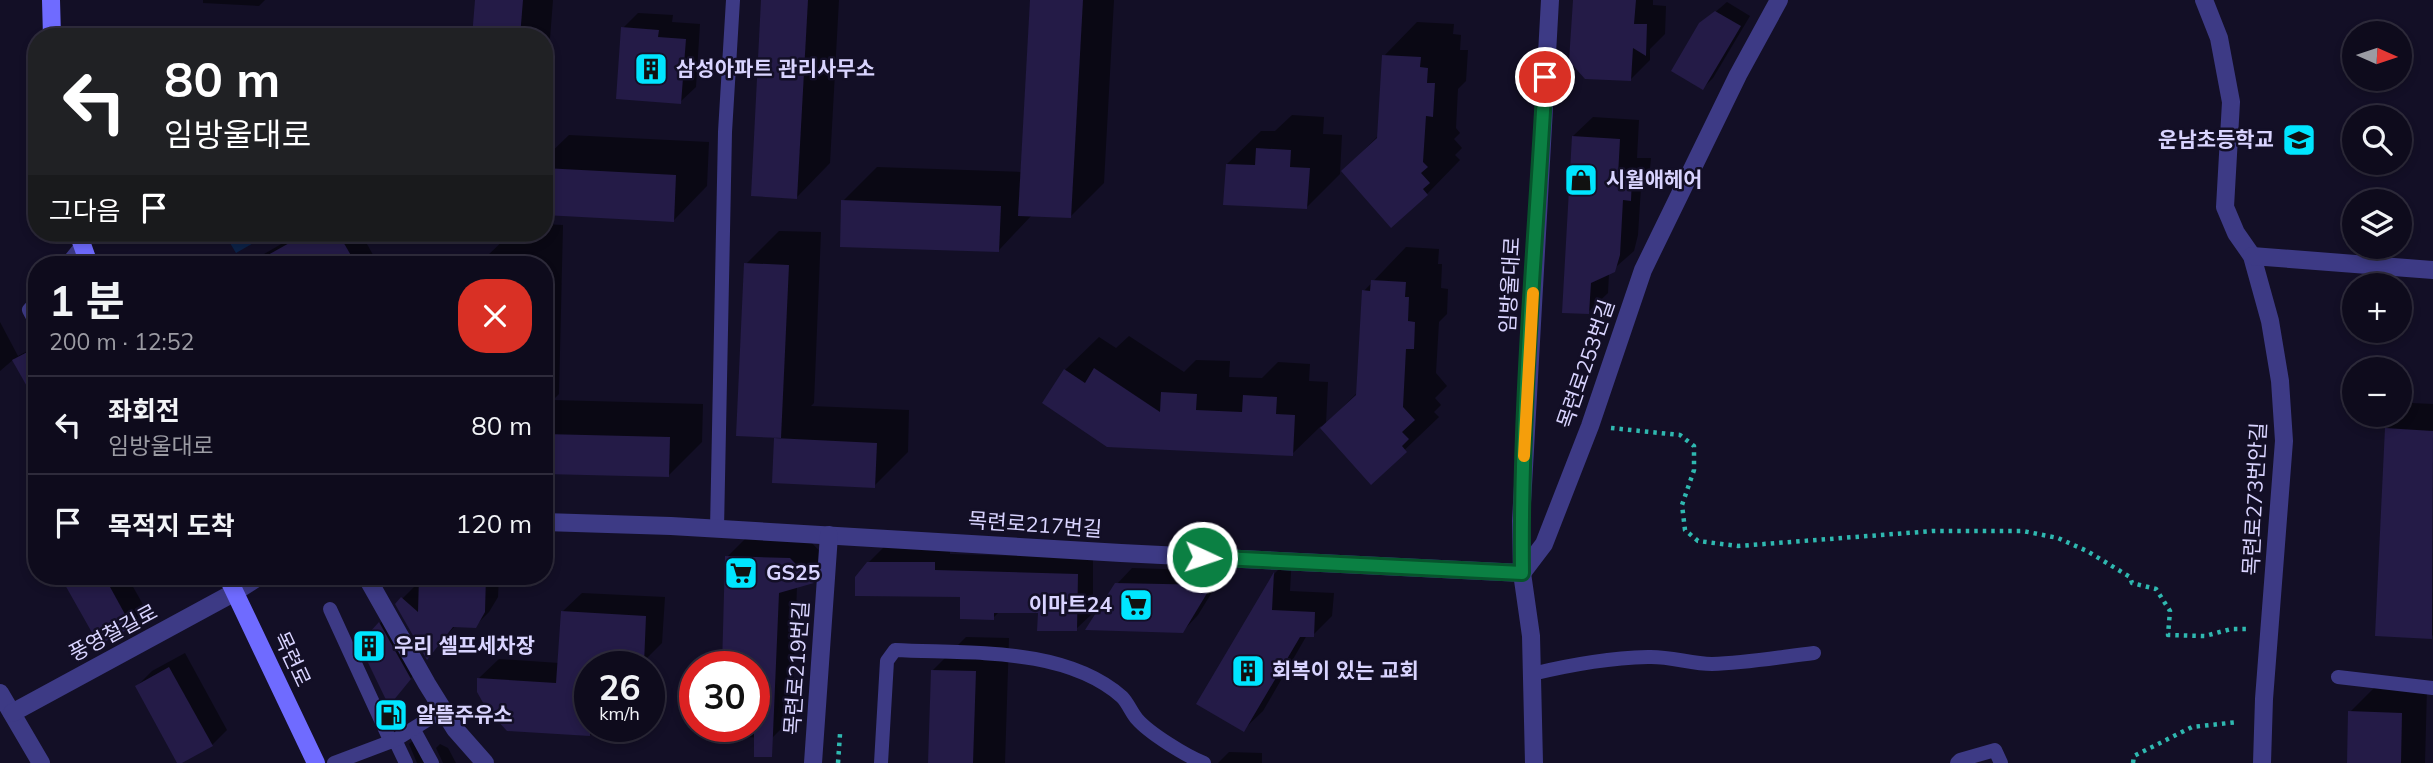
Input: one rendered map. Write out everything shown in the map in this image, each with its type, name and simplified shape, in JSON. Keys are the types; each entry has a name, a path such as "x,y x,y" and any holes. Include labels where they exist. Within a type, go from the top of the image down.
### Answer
{"main road":[{"path":"51,0 52,28"},
{"name":"목련로","path":"232,585 316,763"}],"street":[{"name":"임방울대로","path":"1522,573 1521,521 1526,407 1550,0"},
{"name":"목련로253번길","path":"1522,573 1544,544 1590,426 1643,271 1732,87 1779,0"},
{"name":"목련로273번안길","path":"2204,0 2219,38 2231,102 2225,207 2236,233 2252,256 2270,321 2280,381 2284,441 2264,699 2262,763"},
{"path":"2252,256 2433,270"},
{"name":"목련로217번길","path":"553,522 1522,573"},
{"name":"목련로219번길","path":"813,763 829,535"},
{"path":"1522,573 1531,636 1534,763"},
{"path":"235,592 246,585"},
{"path":"371,585 455,729 485,763"},
{"name":"풍영철길로","path":"12,713 235,592"},
{"path":"0,692 41,763"}],"lane":[{"path":"717,529 725,132 733,0"},
{"path":"330,609 406,763"},
{"path":"881,763 887,661 895,650 1042,659 1082,672 1123,698 1138,720 1189,757 1204,763"},
{"path":"1532,674 1565,666 1647,657 1673,657 1708,664 1814,653"},
{"path":"2339,677 2433,688"},
{"path":"334,763 393,741 443,710"},
{"path":"414,730 432,763"},
{"path":"1957,763 1995,750 2001,763"}],"path":[{"path":"1590,426 1680,435 1694,446 1694,470 1682,505 1685,530 1698,541 1738,546 1933,531 2023,531 2059,538 2130,577 2132,583 2156,589 2170,611 2168,635 2205,636 2231,629 2249,629"},
{"path":"2133,763 2134,756 2192,727 2238,722"}],"water":[{"path":"229,242 255,242 236,253"}],"building":[{"path":"475,0 523,0 521,28 473,28"},
{"path":"761,0 808,0 797,199 751,196"},
{"path":"1030,0 1083,0 1071,218 1018,216"},
{"path":"1573,0 1636,0 1634,24 1647,24 1646,56 1633,48 1631,81 1585,79 1569,61"},
{"path":"1715,11 1741,26 1703,90 1671,71 1699,23"},
{"name":"삼성아파트 관리사무소","path":"621,27 659,30 658,37 686,39 681,104 616,99"},
{"path":"1382,55 1421,57 1420,67 1428,68 1427,83 1435,83 1433,117 1426,116 1423,162 1428,167 1421,173 1430,183 1423,189 1428,195 1391,228 1341,171 1377,138"},
{"path":"1572,136 1620,139 1618,176 1632,177 1631,201 1623,200 1620,255 1615,272 1591,283 1589,314 1562,313"},
{"path":"1256,148 1291,150 1290,167 1310,168 1307,209 1223,205 1226,164 1255,165"},
{"path":"553,168 676,175 674,222 553,215"},
{"path":"841,200 1001,206 999,252 840,247"},
{"path":"291,242 343,242 351,256 266,256"},
{"path":"744,263 789,265 781,438 736,436"},
{"path":"1371,280 1406,282 1405,297 1409,297 1408,321 1415,322 1414,349 1406,349 1403,407 1415,420 1402,432 1409,439 1402,446 1407,452 1371,485 1320,428 1356,395 1362,290 1370,291"},
{"path":"28,352 28,388 12,360"},
{"path":"1094,368 1160,412 1161,392 1197,394 1196,410 1242,412 1243,395 1277,397 1276,414 1295,415 1293,456 1107,447 1042,403 1064,369 1085,383"},
{"path":"2385,428 2433,431 2432,639 2375,636"},
{"path":"553,434 670,437 669,477 553,474"},
{"path":"774,438 877,443 875,488 772,483"},
{"path":"725,556 790,558 814,583 779,593 772,757 754,757 754,742 770,742 770,651 722,651"},
{"path":"867,562 935,562 935,570 1078,574 1077,631 1037,631 1038,613 994,613 994,620 960,619 960,597 855,596 855,577"},
{"name":"회복이 있는 교회","path":"1274,572 1272,610 1315,612 1314,637 1300,637 1244,732 1196,704"},
{"path":"1115,583 1212,585 1183,633 1085,630"},
{"path":"65,585 109,585 132,627 99,645"},
{"path":"419,585 486,585 485,612 476,628 453,627 427,660 395,604 401,597 418,612"},
{"path":"561,611 646,616 645,651 574,651 574,735 507,731 486,708 477,692 477,678 556,683"},
{"path":"379,622 411,679 389,706 359,644"},
{"path":"169,667 213,746 182,763 177,763 135,686"},
{"path":"931,670 976,671 973,763 928,763"},
{"path":"2348,711 2402,713 2401,763 2347,763"}],"slow traffic":[{"path":"1524,456 1533,293"}],"place":[{"name":"삼성아파트 관리사무소","path":"651,69"},
{"name":"운남초등학교","path":"2299,140"},
{"name":"시월애헤어","path":"1581,180"},
{"name":"GS25","path":"741,573"},
{"name":"이마트24","path":"1136,605"},
{"name":"우리 셀프세차장","path":"369,646"},
{"name":"회복이 있는 교회","path":"1248,671"},
{"name":"알뜰주유소","path":"391,715"}],"route":[{"path":"1202,557 1522,573 1521,521 1526,407 1545,77"}]}
